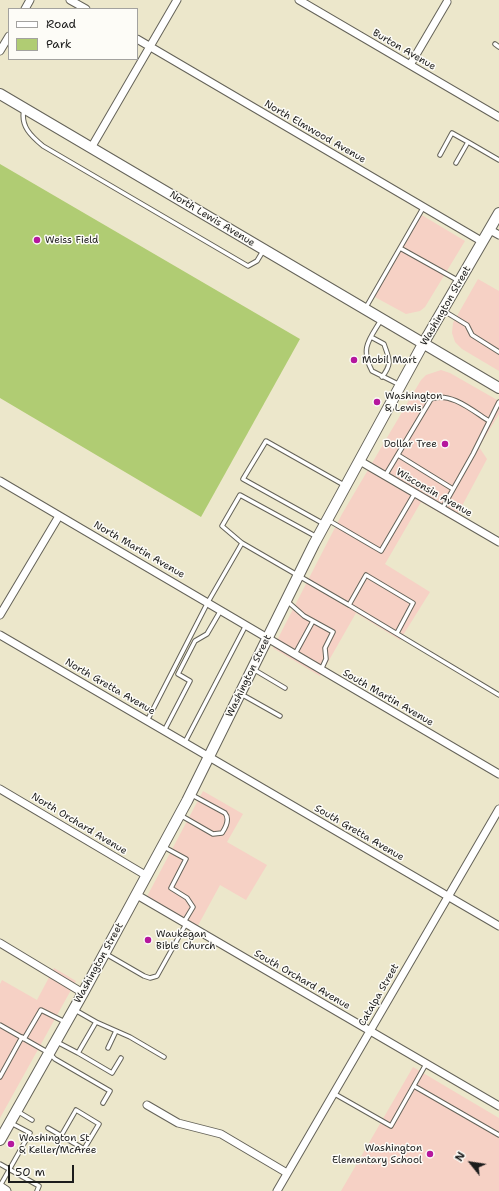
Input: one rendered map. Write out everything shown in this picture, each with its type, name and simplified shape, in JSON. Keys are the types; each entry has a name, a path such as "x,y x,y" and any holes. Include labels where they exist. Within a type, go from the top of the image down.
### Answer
{"main road":[{"name":"North Lewis Avenue","path":"0,94 423,344 498,385"},
{"name":"Washington Street","path":"0,1140 74,1010 191,794 317,537 423,344 483,242 494,232 499,213"}],"street":[{"path":"70,0 84,8"},
{"path":"91,148 177,0"},
{"name":"Burton Avenue","path":"299,0 499,117"},
{"path":"312,7 316,0"},
{"path":"410,65 447,2"},
{"path":"0,51 8,38"},
{"name":"North Elmwood Avenue","path":"138,40 483,242"},
{"name":"Wisconsin Avenue","path":"360,461 499,542"},
{"name":"North Martin Avenue","path":"0,481 246,624 267,638"},
{"path":"0,615 59,516"},
{"name":"North Gretta Avenue","path":"0,635 209,757"},
{"name":"South Martin Avenue","path":"267,638 499,774"},
{"name":"South Gretta Avenue","path":"209,757 499,926"},
{"name":"North Orchard Avenue","path":"0,789 147,876"},
{"name":"Catalpa Street","path":"277,1191 499,809"},
{"name":"South Orchard Avenue","path":"137,895 499,1106"},
{"path":"0,943 83,993"},
{"path":"147,1105 178,1122 221,1134 287,1173"}],"lane":[{"path":"495,44 499,47"},
{"path":"24,108 22,118 25,127 33,137 50,150 248,266 257,260 264,250"},
{"path":"440,155 452,134 499,160"},
{"path":"456,163 468,142"},
{"path":"364,309 423,208"},
{"path":"400,248 460,282"},
{"path":"443,310 467,325 472,335 499,352"},
{"path":"382,320 365,350 372,371 401,386"},
{"path":"371,337 384,344 390,363 389,368 382,377"},
{"path":"385,476 427,402 437,396 447,397 489,420"},
{"path":"442,509 499,402"},
{"path":"346,486 266,441 243,479 381,552 415,493"},
{"path":"398,455 453,489"},
{"path":"317,537 240,495 222,526 242,543 397,633 499,695"},
{"path":"147,721 208,602 242,543"},
{"path":"349,605 366,575 413,603 397,633"},
{"path":"286,600 304,616 333,632 325,648 326,659 321,670"},
{"path":"164,731 190,681 178,674 195,641 207,634 221,610"},
{"path":"295,654 313,621"},
{"path":"185,742 246,624"},
{"path":"252,669 285,688"},
{"path":"240,694 280,716"},
{"path":"180,814 213,834 222,833 225,828 228,819 226,813 191,794"},
{"path":"105,953 144,976 150,978 157,976 193,907 187,898 170,888 186,859 163,847"},
{"path":"0,1076 41,1010 66,1023"},
{"path":"74,1010 164,1057"},
{"path":"78,1053 96,1022"},
{"path":"0,1025 49,1053 55,1059 110,1091 103,1103"},
{"path":"108,1048 116,1031"},
{"path":"56,1041 112,1073 121,1058"},
{"path":"334,1094 391,1126 426,1064"},
{"path":"414,1086 499,1135"},
{"path":"48,1128 61,1136 84,1149 99,1124 76,1110 61,1136"},
{"path":"16,1111 32,1120"},
{"path":"3,1189 9,1170 30,1134 10,1122"},
{"path":"0,1164 39,1186 37,1191"}],"shaded area":[{"path":"420,214 465,241 425,307 420,311 406,314 373,296"},
{"path":"478,279 499,291 499,371 462,349 455,342 452,333 453,323"},
{"path":"441,370 450,373 499,401 499,414 479,447 487,459 454,521 421,502 385,564 430,592 400,640 356,613 320,676 273,648 342,514 421,380 426,375"},
{"path":"203,791 243,814 227,842 267,865 246,900 220,885 195,931 144,902"},
{"path":"54,968 76,981 0,1118 0,984 2,980 37,1000"},
{"name":"Washington Elementary School","path":"413,1067 499,1118 499,1191 341,1191"}],"green space":[{"path":"0,164 300,339 201,517 0,398"}],"place":[{"name":"Weiss Field","path":"37,240"},
{"name":"Mobil Mart","path":"354,360"},
{"name":"Washington & Lewis","path":"377,402"},
{"name":"Dollar Tree","path":"445,444"},
{"name":"Waukegan Bible Church","path":"148,940"},
{"name":"Washington St & Keller/McAree","path":"11,1144"},
{"name":"Washington Elementary School","path":"430,1154"}]}
